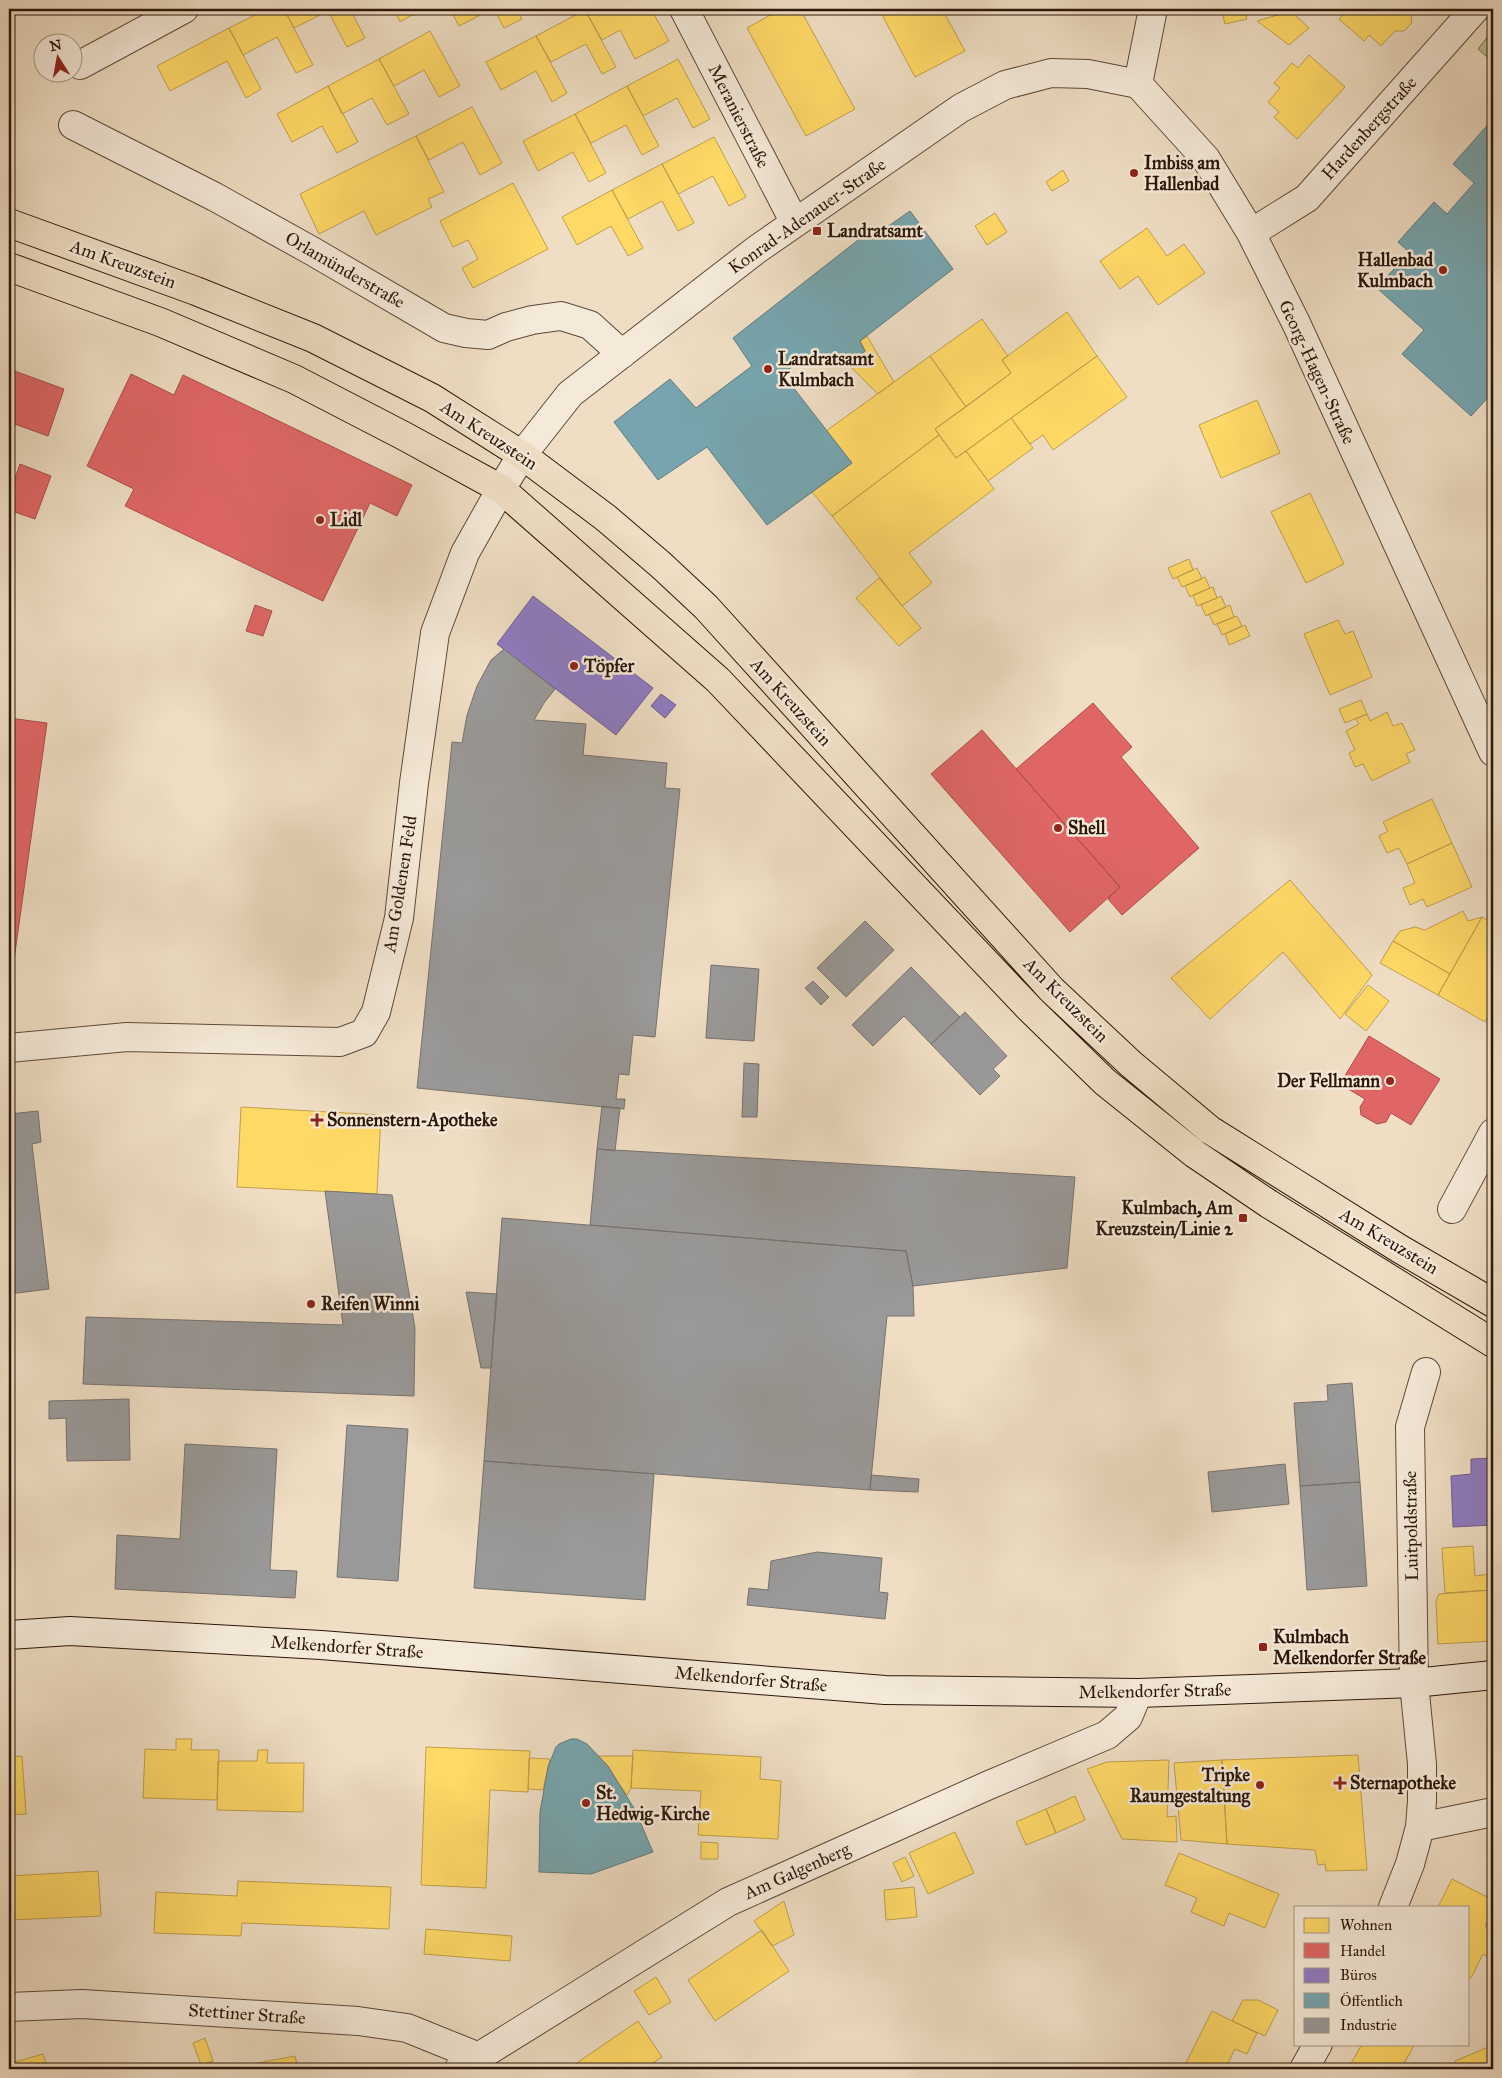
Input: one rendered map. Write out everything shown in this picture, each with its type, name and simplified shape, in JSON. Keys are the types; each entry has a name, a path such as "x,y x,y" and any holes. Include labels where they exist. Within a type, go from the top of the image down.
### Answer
{"main road":[{"name":"Am Kreuzstein","path":"9,223 196,291 313,338 432,398 522,455 606,518 662,565 706,607 1052,990 1131,1064 1210,1130 1391,1244 1493,1303"},
{"name":"Am Kreuzstein","path":"9,267 160,322 294,379 502,489 718,680 1022,1001 1105,1082 1195,1154 1269,1204 1493,1343"}],"street":[{"path":"82,64 184,9"},
{"name":"Meranierstraße","path":"684,9 794,223"},
{"path":"1138,84 1153,9"},
{"name":"Hardenbergstraße","path":"1251,233 1307,198 1475,9"},
{"name":"Konrad-Adenauer-Straße","path":"522,455 570,394 756,250 961,108 1005,85 1051,73 1088,74 1138,84"},
{"name":"Georg-Hagen-Straße","path":"1138,84 1206,159 1251,233 1296,323 1493,752"},
{"name":"Orlamünderstraße","path":"73,125 215,197 444,328 488,335 524,322 561,316 590,325 622,354"},
{"name":"Am Goldenen Feld","path":"9,1048 127,1037 340,1042 364,1032 376,1012 399,918 414,783 435,633 465,553 522,455"},
{"path":"1452,1209 1493,1133"},
{"name":"Luitpoldstraße","path":"1393,1906 1410,1864 1420,1826 1422,1764 1414,1683 1410,1427 1426,1372"},
{"name":"Melkendorfer Straße","path":"9,1635 70,1632 321,1645 885,1690 1138,1694 1414,1683 1493,1675"},
{"name":"Am Galgenberg","path":"469,2063 728,1902 989,1786 1108,1736 1128,1717 1138,1694"},
{"path":"1420,1826 1493,1812"},
{"name":"Stettiner Straße","path":"9,2007 82,2004 358,2021 407,2028 469,2063"},
{"path":"1304,2069 1317,2046"}],"green space":[{"path":"1493,30 1493,62 1478,49"}],"building: Wohnen":[{"path":"267,9 284,9 313,65 296,73 277,37 243,55 229,28"},
{"path":"284,9 350,9 365,38 347,47 328,11 294,28"},
{"path":"394,9 418,9 419,11 400,22"},
{"path":"450,9 492,9 459,26"},
{"path":"494,9 516,9 522,19 504,28"},
{"path":"651,9 669,41 635,59 620,30 602,40 585,10"},
{"path":"781,9 800,9 855,109 806,136 747,28"},
{"path":"879,9 942,9 965,51 915,77"},
{"path":"1221,9 1244,9 1247,19 1225,24"},
{"path":"1348,9 1418,9 1411,17 1412,23 1404,31 1395,31 1381,46 1369,35 1364,41 1339,19"},
{"path":"585,10 616,67 602,74 586,44 551,62 536,36"},
{"path":"1291,11 1309,28 1289,45 1257,21"},
{"path":"229,28 261,89 246,98 227,61 170,91 157,66"},
{"path":"430,31 460,86 439,97 424,70 394,86 379,59"},
{"path":"536,36 567,93 552,102 536,71 501,90 486,62"},
{"path":"1309,55 1345,87 1297,139 1274,117 1279,112 1268,102 1280,88 1274,83 1292,63 1298,68"},
{"path":"379,59 409,114 387,125 372,98 342,114 328,86"},
{"path":"678,59 710,119 693,128 677,98 643,116 627,86"},
{"path":"328,86 358,142 337,153 322,126 292,142 277,114"},
{"path":"627,86 659,146 642,155 626,125 591,143 575,114"},
{"path":"472,107 502,163 480,175 463,142 429,160 416,136"},
{"path":"575,114 606,173 589,182 573,152 538,171 523,141"},
{"path":"416,136 444,192 428,199 432,207 376,235 364,211 319,234 300,194"},
{"path":"714,137 746,197 729,206 713,176 678,194 662,164"},
{"path":"662,164 694,223 678,231 662,201 628,219 612,190"},
{"path":"1063,170 1069,181 1052,191 1046,182"},
{"path":"513,183 548,249 473,288 462,268 478,259 468,240 453,247 440,221"},
{"path":"612,190 643,248 628,256 611,226 577,245 562,217"},
{"path":"995,213 1007,232 987,245 975,226"},
{"path":"1147,228 1167,256 1184,244 1205,273 1158,305 1138,276 1120,289 1100,261"},
{"path":"1067,312 1097,356 956,458 935,429 1011,373 1002,360"},
{"path":"982,319 1008,356 1002,360 1011,373 966,407 930,356"},
{"path":"867,336 894,382 878,394 848,364 865,351 860,341"},
{"path":"930,356 966,407 935,429 939,435 832,516 812,492 852,463 826,431"},
{"path":"1097,356 1127,397 1053,450 1043,435 1030,444 1011,418"},
{"path":"1257,400 1280,453 1221,478 1199,425"},
{"path":"1011,418 1033,448 988,481 966,451"},
{"path":"939,435 956,458 966,451 994,489 909,553 932,583 902,606 832,516"},
{"path":"1310,493 1344,564 1306,583 1271,512"},
{"path":"1189,559 1193,570 1173,579 1168,568"},
{"path":"1197,568 1202,579 1182,587 1177,577"},
{"path":"1205,577 1210,588 1190,597 1185,586"},
{"path":"879,578 921,628 899,646 856,598"},
{"path":"1213,587 1217,598 1197,606 1193,595"},
{"path":"1221,596 1226,607 1206,616 1201,605"},
{"path":"1230,605 1234,617 1214,625 1209,614"},
{"path":"1237,616 1242,626 1222,635 1217,624"},
{"path":"1338,620 1345,634 1353,631 1372,677 1330,695 1304,634"},
{"path":"1245,625 1250,636 1229,645 1225,634"},
{"path":"1361,700 1367,714 1345,723 1339,709"},
{"path":"1387,712 1393,726 1402,723 1415,750 1406,754 1410,762 1372,781 1363,764 1355,767 1349,753 1355,750 1346,731 1359,724 1356,719 1367,714 1370,721"},
{"path":"1432,799 1452,843 1407,864 1399,848 1387,853 1379,836 1388,831 1383,822"},
{"path":"1452,843 1472,887 1427,907 1423,899 1410,905 1403,888 1415,883 1407,864"},
{"path":"1290,880 1372,975 1340,1019 1283,952 1210,1019 1171,978"},
{"path":"1463,911 1468,921 1482,917 1450,974 1393,941 1400,931 1415,927 1425,930"},
{"path":"1482,917 1493,923 1493,1006 1485,1022 1438,995"},
{"path":"1393,941 1450,974 1438,995 1380,963"},
{"path":"1368,985 1389,1001 1366,1031 1345,1014"},
{"path":"241,1107 381,1115 377,1194 237,1187"},
{"path":"1473,1546 1475,1576 1490,1574 1491,1590 1445,1593 1442,1548"},
{"path":"1493,1590 1493,1641 1438,1644 1436,1601 1439,1594"},
{"path":"176,1739 192,1739 191,1750 219,1750 217,1800 143,1798 145,1749 176,1750"},
{"path":"426,1747 530,1751 528,1792 490,1790 486,1888 421,1885"},
{"path":"258,1750 268,1750 267,1763 304,1763 303,1812 217,1810 218,1761 257,1761"},
{"path":"633,1750 761,1757 760,1779 781,1781 778,1839 698,1835 701,1791 631,1788"},
{"path":"1358,1755 1367,1870 1326,1871 1325,1864 1318,1865 1315,1850 1227,1844 1222,1760"},
{"path":"22,1756 26,1814 9,1815 9,1757"},
{"path":"598,1756 633,1756 631,1788 627,1795"},
{"path":"529,1758 550,1759 543,1790 528,1789"},
{"path":"1169,1760 1167,1817 1176,1816 1177,1842 1122,1839 1087,1769 1107,1762"},
{"path":"1222,1760 1227,1844 1181,1840 1174,1763"},
{"path":"1075,1796 1085,1820 1056,1833 1046,1809"},
{"path":"1046,1809 1056,1833 1026,1845 1016,1822"},
{"path":"955,1832 974,1873 928,1894 909,1853"},
{"path":"701,1842 718,1843 718,1859 701,1859"},
{"path":"1179,1853 1279,1894 1265,1928 1229,1913 1224,1926 1191,1912 1197,1898 1165,1885"},
{"path":"905,1857 914,1876 902,1882 893,1863"},
{"path":"98,1871 101,1916 9,1920 9,1876"},
{"path":"1452,1879 1493,1900 1493,1909 1485,1926 1493,1930 1493,1954 1491,1958 1483,1954 1471,1978 1470,1906 1438,1906"},
{"path":"238,1881 391,1887 389,1929 242,1923 241,1936 154,1933 156,1892 237,1896"},
{"path":"914,1887 917,1917 886,1920 884,1890"},
{"path":"784,1901 794,1935 772,1946 754,1921"},
{"path":"426,1929 512,1936 510,1961 424,1954"},
{"path":"762,1930 789,1971 715,2021 688,1980"},
{"path":"656,1977 671,2002 649,2015 634,1991"},
{"path":"1243,2000 1258,2000 1278,2010 1265,2036 1232,2021"},
{"path":"1212,2011 1257,2033 1247,2054 1235,2049 1225,2069 1193,2069 1185,2065"},
{"path":"638,2021 662,2057 644,2069 568,2069"},
{"path":"205,2038 213,2061 201,2065 193,2043"},
{"path":"1493,2045 1493,2069 1478,2069 1477,2067 1459,2069 1455,2061"},
{"path":"1361,2046 1414,2046 1401,2069 1348,2069"},
{"path":"43,2054 48,2069 17,2069 15,2062"},
{"path":"295,2056 298,2069 248,2069 247,2065"},
{"path":"15,2062 17,2069 9,2069 9,2064"}],"building: Handel":[{"path":"9,369 64,389 48,436 9,422"},
{"path":"131,374 174,395 183,375 412,485 397,516 370,503 323,601 125,506 134,489 87,466"},
{"path":"20,464 51,476 35,519 9,510 9,479 14,481"},
{"path":"255,605 272,611 263,636 246,631"},
{"path":"1093,703 1132,747 1121,757 1199,848 1122,915 1108,899 1120,887 1016,769"},
{"path":"9,718 47,723 9,996"},
{"path":"982,730 1120,887 1070,932 931,774"},
{"name":"Der Fellmann","path":"1369,1036 1440,1079 1411,1125 1391,1113 1386,1122 1377,1124 1361,1115 1360,1107 1365,1099 1340,1084"}],"building: Büros":[{"path":"533,596 653,688 616,735 497,644"},
{"path":"661,694 676,705 665,718 651,706"},
{"path":"1493,1458 1493,1525 1453,1527 1451,1476 1471,1474 1471,1459"}],"building: Öffentlich":[{"name":"Hallenbad Kulmbach","path":"1493,119 1493,392 1471,416 1402,354 1424,330 1377,288 1409,252 1398,242 1434,202 1447,214 1474,183 1453,164"},
{"name":"Landratsamt Kulmbach","path":"910,211 953,269 860,341 865,351 848,364 810,356 782,373 852,463 767,525 707,447 658,480 614,422 670,379 696,408 752,366 733,338 876,226 880,232"},
{"name":"St. Hedwig-Kirche","path":"571,1739 577,1739 587,1744 608,1766 635,1810 653,1852 591,1874 539,1872 540,1812 548,1767 556,1747"}],"building: Industrie":[{"path":"504,649 555,689 534,720 586,724 583,755 667,763 665,788 680,789 655,1037 633,1035 629,1075 619,1074 616,1099 625,1099 624,1109 417,1088 452,742 462,743 467,715 477,686 491,660"},
{"path":"865,921 894,950 846,997 817,968"},
{"path":"711,965 759,969 754,1041 706,1038"},
{"path":"911,967 960,1017 931,1044 904,1016 873,1046 852,1025"},
{"path":"813,981 829,997 821,1005 805,988"},
{"path":"965,1012 1007,1056 993,1069 1000,1076 980,1095 931,1044"},
{"path":"744,1063 759,1064 757,1117 742,1117"},
{"path":"602,1106 620,1108 615,1151 597,1149"},
{"path":"38,1111 41,1142 32,1144 49,1289 9,1294 9,1114"},
{"path":"597,1149 1075,1177 1067,1268 913,1286 906,1251 590,1225"},
{"path":"325,1191 392,1195 415,1328 414,1396 83,1384 86,1317 343,1325"},
{"path":"502,1218 906,1251 913,1286 914,1316 887,1316 870,1490 484,1461"},
{"path":"466,1292 497,1294 491,1368 481,1368"},
{"path":"1352,1383 1360,1482 1300,1486 1294,1403 1328,1401 1327,1385"},
{"path":"129,1399 130,1460 67,1461 66,1418 49,1419 49,1401"},
{"path":"347,1425 408,1429 398,1581 337,1577"},
{"path":"185,1444 277,1449 270,1570 297,1571 295,1598 115,1589 117,1535 180,1539"},
{"path":"484,1461 654,1474 645,1600 474,1588"},
{"path":"1285,1464 1289,1504 1212,1512 1208,1472"},
{"path":"871,1475 919,1479 918,1492 870,1490"},
{"path":"1360,1482 1367,1586 1307,1590 1300,1486"},
{"path":"817,1552 882,1558 879,1592 888,1593 885,1619 747,1605 749,1588 768,1590 771,1561"}],"place":[{"name":"Imbiss am Hallenbad","path":"1134,173"},
{"name":"Landratsamt","path":"817,231"},
{"name":"Hallenbad Kulmbach","path":"1443,270"},
{"name":"Landratsamt Kulmbach","path":"768,369"},
{"name":"Lidl","path":"320,520"},
{"name":"Töpfer","path":"574,666"},
{"name":"Shell","path":"1058,828"},
{"name":"Der Fellmann","path":"1390,1081"},
{"name":"Sonnenstern-Apotheke","path":"317,1120"},
{"name":"Kulmbach, Am Kreuzstein/Linie 2","path":"1243,1218"},
{"name":"Reifen Winni","path":"311,1304"},
{"name":"Kulmbach Melkendorfer Straße","path":"1263,1647"},
{"name":"Sternapotheke","path":"1340,1783"},
{"name":"Tripke Raumgestaltung","path":"1260,1785"},
{"name":"St. Hedwig-Kirche","path":"586,1803"}]}
